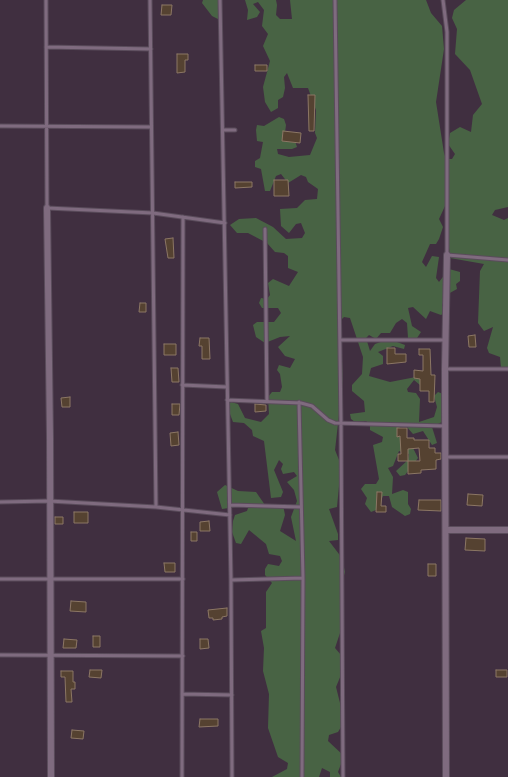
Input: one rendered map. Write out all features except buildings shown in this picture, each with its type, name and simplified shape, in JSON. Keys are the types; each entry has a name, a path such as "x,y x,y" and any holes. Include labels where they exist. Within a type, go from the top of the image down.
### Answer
{"street":[{"path":"47,208 51,777"},
{"path":"446,777 445,369 447,255"},
{"path":"446,530 508,530"}],"lane":[{"path":"46,0 47,208 153,212 225,223"},
{"path":"150,0 156,508"},
{"path":"220,0 230,505 232,777"},
{"path":"336,0 343,777"},
{"path":"444,0 447,32 447,255 508,260"},
{"path":"46,47 150,49"},
{"path":"0,126 152,127"},
{"path":"223,130 235,130"},
{"path":"182,217 182,777"},
{"path":"265,229 267,401"},
{"path":"340,340 446,340"},
{"path":"445,369 508,369"},
{"path":"182,386 227,387"},
{"path":"228,400 299,402 312,406 328,420 341,424 445,426"},
{"path":"299,402 303,578 302,777"},
{"path":"445,457 508,457"},
{"path":"0,502 50,501 182,510 230,515"},
{"path":"230,505 301,507"},
{"path":"231,580 303,578"},
{"path":"0,579 182,579"},
{"path":"0,655 50,654 182,656"},
{"path":"182,694 232,695"}],"green space":[{"path":"203,0 220,0 218,19 212,16 202,3"},
{"path":"245,0 276,0 276,15 280,19 292,19 290,0 426,0 431,13 442,26 444,49 436,102 444,153 446,159 452,159 455,154 448,144 450,133 460,127 471,132 473,115 482,104 470,70 455,54 457,29 452,18 454,10 466,0 508,0 508,207 495,210 492,215 504,220 508,218 508,371 501,368 500,357 489,353 487,348 493,327 484,331 478,323 480,271 484,264 450,258 445,206 439,219 443,227 439,239 436,244 430,244 422,262 426,267 432,256 439,257 436,278 439,282 449,269 460,272 460,281 456,284 457,289 448,294 442,305 445,312 441,315 430,311 426,319 413,307 408,308 412,326 421,332 415,341 408,338 407,323 402,319 396,323 390,333 381,333 376,339 369,335 366,338 370,351 375,344 389,339 405,345 404,349 393,346 378,352 383,356 383,364 371,368 369,376 390,382 416,377 421,379 420,385 414,380 407,389 408,392 416,393 420,399 419,422 434,417 437,407 434,396 438,392 443,394 442,422 432,427 437,443 432,445 423,431 413,434 406,426 401,425 398,430 402,446 413,448 418,458 405,475 400,476 396,471 408,460 409,454 399,451 393,466 388,468 393,477 392,494 403,490 408,492 408,504 411,509 410,514 405,516 392,507 389,496 383,496 376,510 371,512 365,504 367,498 361,489 365,484 376,484 379,479 373,445 382,442 383,437 370,430 370,424 366,421 355,422 351,419 350,414 365,412 364,401 352,391 352,385 362,374 363,357 350,318 344,317 340,321 343,380 335,450 341,465 337,507 329,509 338,534 338,540 329,541 342,558 345,572 342,582 343,624 335,648 341,655 343,670 336,687 343,715 341,727 338,732 329,735 328,741 344,756 338,772 341,777 330,777 330,772 322,768 319,777 272,777 287,769 288,763 278,757 268,728 269,694 263,671 264,648 261,631 266,628 266,592 272,583 265,575 265,569 268,564 279,566 282,561 280,556 269,554 266,544 249,530 241,544 236,543 232,532 235,515 247,511 249,505 222,509 217,492 225,485 238,491 256,492 265,505 283,505 285,515 280,531 296,541 291,517 297,501 294,490 287,482 297,476 294,472 283,474 281,469 283,464 279,460 274,470 283,492 281,497 271,498 264,441 253,436 252,430 244,423 233,422 227,406 231,402 238,404 245,418 261,422 269,414 268,397 272,392 280,392 282,387 280,374 277,370 279,365 290,368 295,359 285,356 278,347 290,336 280,337 265,343 256,337 253,325 257,322 274,322 281,313 278,308 262,308 259,303 261,298 267,299 270,295 268,283 273,279 289,286 298,272 288,268 288,256 284,253 275,252 267,243 248,233 237,233 230,225 239,219 256,218 273,227 286,239 302,238 305,233 301,223 296,224 289,233 281,226 280,209 297,208 305,200 317,199 318,189 308,182 306,177 301,175 288,183 281,174 276,176 270,191 265,191 261,169 255,167 255,161 260,158 263,142 257,141 256,130 257,125 264,126 279,117 284,119 286,125 284,140 295,141 297,147 292,149 277,149 278,154 289,157 310,155 317,138 315,133 316,110 308,88 293,88 287,73 284,77 285,88 283,97 278,100 278,108 271,112 265,102 263,87 270,61 263,46 268,34 262,26 264,10 258,2 253,4 260,12 257,17 247,20 248,10"}]}
